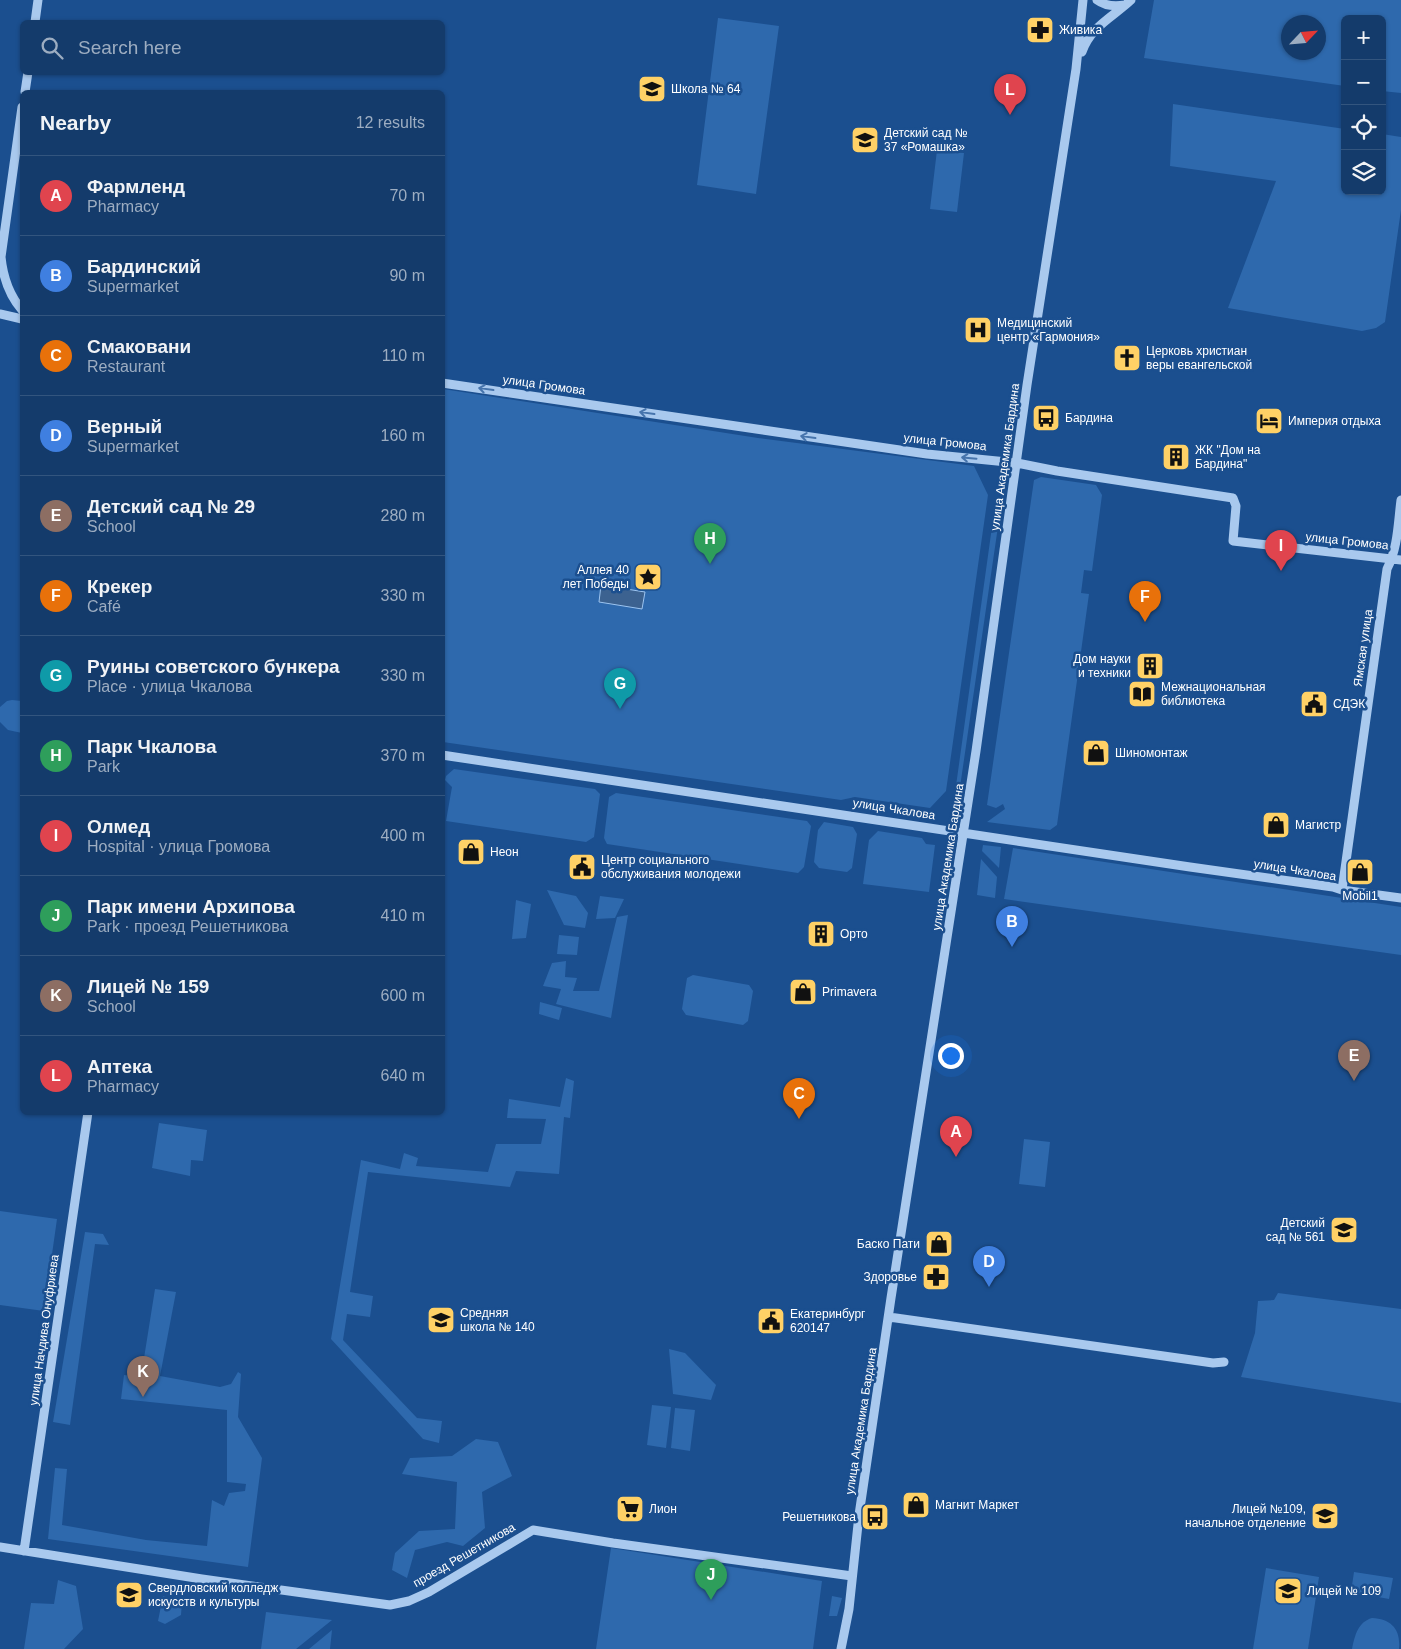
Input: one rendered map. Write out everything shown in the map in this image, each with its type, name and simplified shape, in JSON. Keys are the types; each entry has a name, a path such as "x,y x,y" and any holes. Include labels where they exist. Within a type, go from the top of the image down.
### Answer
{"street":[{"path":"35,20 38,0"},
{"name":"улица Академика Бардина","path":"841,1649 846,1626 859,1515 964,832 1027,385 1076,69 1083,0"},
{"name":"улица Академика Бардина","path":"1097,0 1102,4 1111,6 1128,3"},
{"name":"улица Академика Бардина","path":"1076,69 1089,36 1128,3"},
{"path":"25,90 28,75"},
{"path":"20,121 1,257 1,269 9,291 20,307"},
{"path":"0,314 20,319"},
{"name":"улица Громова","path":"445,383 927,454 1017,463 1233,498 1236,506 1234,541 1397,560"},
{"name":"Ямская улица","path":"1342,890 1387,569 1397,560 1396,542 1401,500"},
{"name":"улица Чкалова","path":"445,755 1401,898"},
{"name":"улица Начдива Онуфриева","path":"24,1551 88,1115"},
{"path":"889,1317 1213,1363 1224,1362"},
{"name":"проезд Решетникова","path":"0,1547 202,1580 390,1605 409,1601 429,1592 533,1530 852,1576"}],"shaded area":[{"path":"1154,0 1401,0 1401,93 1386,91 1386,15 1341,15 1341,85 1144,58"},
{"path":"718,18 779,26 756,194 697,185"},
{"path":"1173,104 1341,128 1341,195 1386,195 1386,135 1401,137 1401,210 1385,322 1376,328 1362,331 1228,308 1276,181 1170,166"},
{"path":"937,150 964,153 957,212 930,209"},
{"path":"445,389 758,438 974,466 988,495 946,791 930,808 855,797 841,800 445,742"},
{"path":"1041,477 1096,485 1102,495 1092,571 1084,570 1081,593 1089,594 1057,825 1050,830 987,822 1005,809 1003,804 996,808 987,805 1034,480"},
{"path":"996,498 1002,499 959,794 955,793"},
{"path":"601,585 645,592 642,609 599,602"},
{"path":"7,701 20,701 20,733 8,730 0,722 0,707"},
{"path":"454,769 595,789 600,794 594,837 586,842 446,821 452,787 445,780 446,776"},
{"path":"616,793 807,821 811,826 804,867 798,873 607,844 604,838 609,797"},
{"path":"824,822 853,827 857,834 852,868 847,872 819,868 814,862 818,830"},
{"path":"878,831 922,838 926,844 935,845 929,892 863,884 869,840"},
{"path":"983,845 1001,847 999,868 982,851"},
{"path":"1013,848 1401,907 1401,955 1004,899"},
{"path":"981,859 997,877 995,898 977,895"},
{"path":"547,890 576,896 588,913 585,928 564,925"},
{"path":"600,896 624,899 615,918 596,919"},
{"path":"516,900 531,904 526,938 512,939"},
{"path":"628,915 611,1018 556,1004 561,989 543,986 552,963 566,961 565,977 577,978 573,991 599,991 617,917"},
{"path":"559,935 579,937 577,955 557,954"},
{"path":"693,975 749,985 753,991 748,1021 743,1025 686,1015 682,1009 687,978"},
{"path":"540,1002 562,1008 559,1020 539,1014"},
{"path":"566,1078 574,1081 570,1118 564,1117 559,1174 516,1171 510,1187 368,1172 350,1292 373,1296 370,1317 347,1314 343,1340 417,1418 442,1421 439,1443 423,1439 331,1339 361,1160 400,1169 404,1153 418,1158 416,1166 488,1172 496,1144 541,1144 546,1119 507,1118 509,1099 560,1107"},
{"path":"159,1123 207,1130 203,1161 191,1160 190,1176 152,1168"},
{"path":"1024,1139 1050,1142 1045,1187 1019,1184"},
{"path":"0,1211 57,1219 44,1311 0,1305"},
{"path":"85,1232 103,1234 109,1245 95,1244 70,1425 53,1422"},
{"path":"155,1289 176,1292 160,1376 220,1387 231,1384 238,1372 241,1374 238,1417 262,1458 248,1567 48,1539 55,1468 67,1469 62,1525 146,1540 207,1546 212,1500 224,1506 229,1493 245,1491 246,1484 227,1482 227,1410 121,1399 124,1375 141,1377"},
{"path":"1278,1293 1401,1309 1401,1403 1241,1377 1255,1333 1258,1301 1274,1300"},
{"path":"669,1349 685,1353 716,1385 711,1400 673,1394"},
{"path":"652,1405 671,1407 666,1448 647,1445"},
{"path":"675,1408 695,1410 690,1451 671,1448"},
{"path":"476,1439 498,1442 512,1476 482,1492 485,1528 463,1546 447,1542 415,1550 407,1578 392,1570 395,1553 419,1531 455,1529 457,1482 402,1474 410,1458 452,1456"},
{"path":"611,1548 822,1581 813,1649 596,1649"},
{"path":"1266,1568 1319,1577 1308,1649 1253,1649"},
{"path":"1354,1572 1393,1578 1389,1599 1351,1592"},
{"path":"58,1580 76,1586 83,1629 64,1649 24,1649 31,1603 54,1604"},
{"path":"163,1596 182,1601 181,1615 165,1624 158,1621"},
{"path":"832,1596 842,1598 837,1616 829,1616"},
{"path":"266,1612 332,1620 296,1649 261,1649"},
{"path":"1372,1618 1385,1620 1393,1626 1398,1636 1399,1649 1352,1649 1360,1626"},
{"path":"332,1630 330,1649 309,1649"}],"place":[{"name":"Живика","path":"1040,30"},
{"name":"Школа № 64","path":"652,89"},
{"name":"Аптека","path":"1010,115"},
{"name":"Детский сад № 37 «Ромашка»","path":"865,140"},
{"name":"Медицинский центр «Гармония»","path":"978,330"},
{"name":"Церковь христиан веры евангельской","path":"1127,358"},
{"name":"Бардина","path":"1046,418"},
{"name":"Империя отдыха","path":"1269,421"},
{"name":"ЖК \"Дом на Бардина\"","path":"1176,457"},
{"name":"Парк Чкалова","path":"710,564"},
{"name":"Олмед","path":"1281,571"},
{"name":"Аллея 40 лет Победы","path":"648,577"},
{"name":"Крекер","path":"1145,622"},
{"name":"Дом науки и техники","path":"1150,666"},
{"name":"Межнациональная библиотека","path":"1142,694"},
{"name":"СДЭК","path":"1314,704"},
{"name":"Руины советского бункера","path":"620,709"},
{"name":"Шиномонтаж","path":"1096,753"},
{"name":"Магистр","path":"1276,825"},
{"name":"Неон","path":"471,852"},
{"name":"Центр социального обслуживания молодежи","path":"582,867"},
{"name":"Mobil1","path":"1360,872"},
{"name":"Орто","path":"821,934"},
{"name":"Бардинский","path":"1012,947"},
{"name":"Primavera","path":"803,992"},
{"name":"Детский сад № 29","path":"1354,1081"},
{"name":"Смаковани","path":"799,1119"},
{"name":"Фармленд","path":"956,1157"},
{"name":"Детский сад № 561","path":"1344,1230"},
{"name":"Баско Пати","path":"939,1244"},
{"name":"Здоровье","path":"936,1277"},
{"name":"Верный","path":"989,1287"},
{"name":"Средняя школа № 140","path":"441,1320"},
{"name":"Екатеринбург 620147","path":"771,1321"},
{"name":"Лицей № 159","path":"143,1397"},
{"name":"Магнит Маркет","path":"916,1505"},
{"name":"Лион","path":"630,1509"},
{"name":"Лицей №109, начальное отделение","path":"1325,1516"},
{"name":"Решетникова","path":"875,1517"},
{"name":"Лицей № 109","path":"1288,1591"},
{"name":"Свердловский колледж искусств и культуры","path":"129,1595"},
{"name":"Парк имени Архипова","path":"711,1600"}]}
